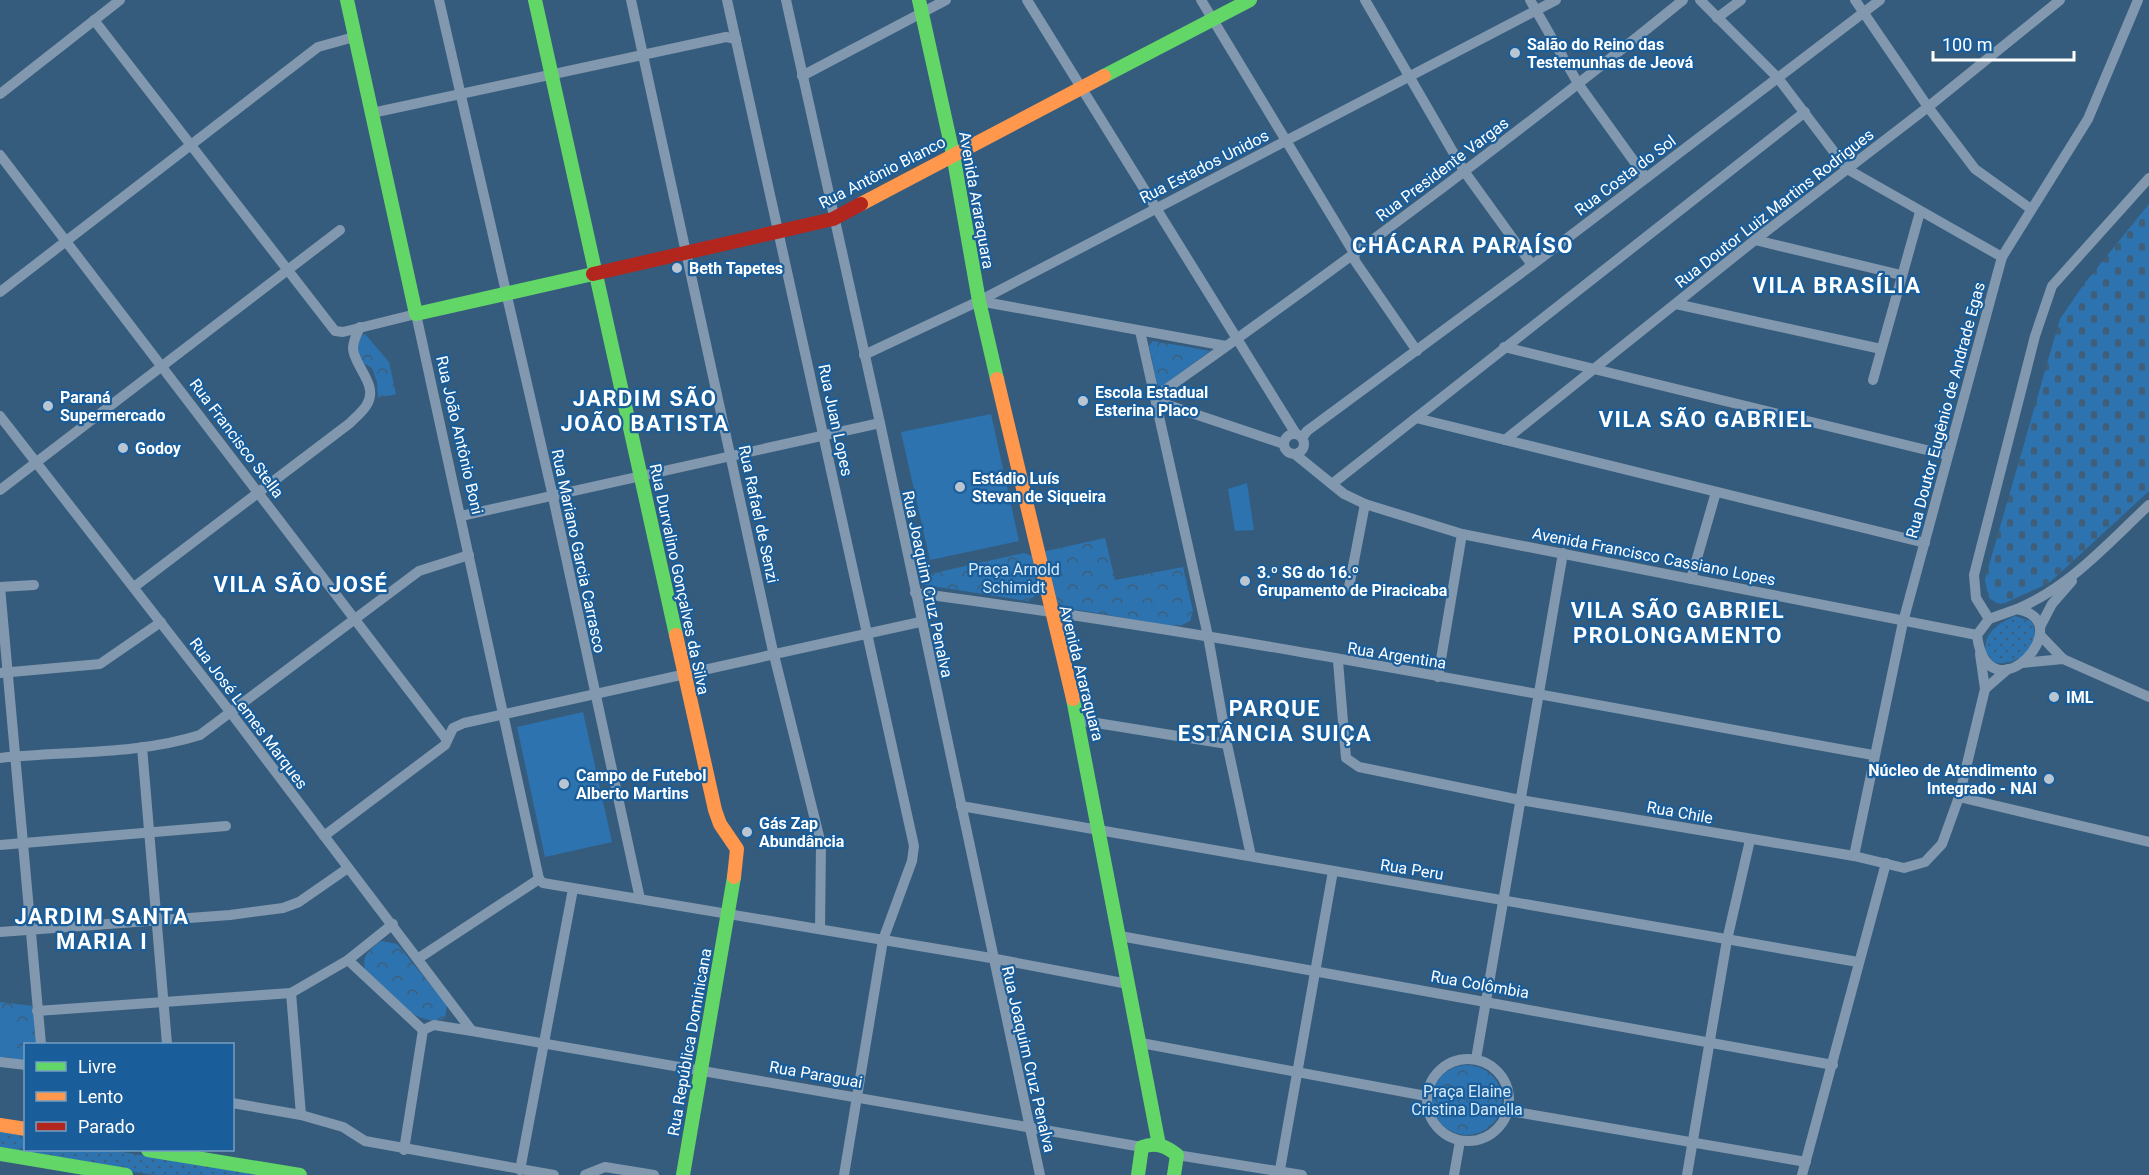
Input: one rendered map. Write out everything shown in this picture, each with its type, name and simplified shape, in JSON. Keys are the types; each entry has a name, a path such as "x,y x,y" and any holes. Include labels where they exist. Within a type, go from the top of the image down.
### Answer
{"main road":[{"name":"Rua João Antônio Boni","path":"346,0 416,314"},
{"name":"Rua Durvalino Gonçalves da Silva","path":"535,0 717,817 737,849 728,914"},
{"name":"Rua Antônio Blanco","path":"416,314 833,219 1250,0"},
{"name":"Avenida Araraquara","path":"920,6 953,154 979,301 1050,611 1078,720 1101,830 1159,1145"},
{"name":"Rua República Dominicana","path":"683,1175 728,914"},
{"path":"0,1125 24,1130"},
{"name":"Rua Paraguai","path":"1142,1147 1149,1144 1159,1145"},
{"path":"1159,1145 1177,1155 1174,1175"},
{"path":"1138,1175 1142,1147"},
{"path":"160,1151 300,1175"},
{"path":"0,1154 126,1175"}],"street":[{"path":"0,93 120,0"},
{"name":"Rua Mariano Garcia Carrasco","path":"440,0 640,899"},
{"name":"Rua Rafael de Senzi","path":"631,0 774,656 821,844 820,929"},
{"name":"Rua Juan Lopes","path":"727,0 914,846 912,861 883,940"},
{"name":"Rua Joaquim Cruz Penalva","path":"786,0 1040,1175"},
{"path":"802,76 920,6 946,0"},
{"path":"1027,0 1301,439 1319,473"},
{"path":"1201,0 1354,253 1355,261 1417,351"},
{"path":"1365,0 1464,171 1532,265"},
{"path":"1530,0 1579,85 1646,178"},
{"name":"Rua Estados Unidos","path":"864,355 979,301 1556,0"},
{"name":"Rua Presidente Vargas","path":"1155,399 1579,85 1683,0"},
{"path":"1700,0 1778,78 1847,169 2002,257"},
{"path":"1717,18 1741,0"},
{"path":"1855,0 1976,170 2031,209"},
{"name":"Rua Costa do Sol","path":"1301,439 1307,431 1532,265 1880,0"},
{"name":"Rua Doutor Luiz Martins Rodrigues","path":"1505,440 1755,240 1929,107 2060,0"},
{"name":"Rua Doutor Eugênio de Andrade Egas","path":"1854,856 1903,622 2002,257 2092,112 2138,0"},
{"path":"94,20 193,145 286,269"},
{"path":"0,292 318,47 354,37"},
{"path":"372,113 642,53 726,37 736,39"},
{"path":"1332,484 1805,112"},
{"name":"Rua Francisco Stella","path":"0,155 163,365 447,740"},
{"path":"1989,619 1976,598 1974,575 2035,336 2052,286 2149,178"},
{"path":"1873,380 1920,212"},
{"path":"0,490 286,269 340,230"},
{"path":"1755,240 1901,275"},
{"name":"Rua Antônio Blanco","path":"286,269 335,331 343,332 416,314"},
{"path":"979,301 1226,346"},
{"path":"1676,304 1881,349"},
{"name":"Rua João Antônio Boni","path":"416,314 539,879"},
{"path":"134,587 350,423 367,405 370,398 369,384 353,351 354,340 360,327"},
{"path":"1140,331 1208,636 1227,744 1251,856"},
{"path":"1504,347 1947,454"},
{"path":"1155,399 1284,444 1289,453 1296,455 1302,451 1301,439"},
{"name":"Rua José Lemes Marques","path":"0,416 393,924 472,1031"},
{"path":"1416,418 1925,543"},
{"path":"461,516 879,423"},
{"path":"1284,444 1289,435 1301,439"},
{"name":"Avenida Francisco Cassiano Lopes","path":"1296,455 1332,484 1365,504 1462,534 1977,635"},
{"path":"1691,579 1716,492"},
{"path":"1348,587 1365,504"},
{"path":"2022,663 2038,644 2040,631 2052,604 2080,571 2149,505"},
{"path":"1438,677 1462,534"},
{"path":"1476,1059 1563,553"},
{"path":"0,758 142,747 177,742 200,735 419,571 469,555"},
{"path":"1985,689 1977,635 1989,619 2034,602 2080,571"},
{"path":"34,585 0,587 4,672 41,1043"},
{"name":"Rua Argentina","path":"915,593 1208,636 1874,755"},
{"path":"2017,609 2031,614 2040,631 2063,659 2149,697"},
{"path":"4,672 100,664 161,622"},
{"path":"324,836 445,745 453,728 504,714 684,677 920,622"},
{"path":"1980,654 1988,665 2008,669"},
{"path":"1985,689 2008,669 2022,663 2063,659"},
{"name":"Rua Chile","path":"1338,661 1346,758 1359,768 1520,800 1854,856 1904,868 1914,866 1934,854 1952,824 1985,689"},
{"path":"1078,720 1227,744"},
{"path":"142,747 167,1043"},
{"path":"1959,797 2149,842"},
{"name":"Rua Peru","path":"961,806 1858,962"},
{"path":"0,845 226,826"},
{"path":"1687,1175 1727,940 1749,840"},
{"path":"1802,1175 1886,863"},
{"path":"0,932 283,908 299,902 348,868"},
{"path":"1280,1173 1333,871"},
{"path":"419,958 539,879 543,884 992,958 1128,984"},
{"path":"520,1170 546,1044 573,889"},
{"path":"37,1011 291,993 348,960 393,924"},
{"name":"Rua Colômbia","path":"1120,936 1485,1000 1833,1065"},
{"path":"844,1175 883,940"},
{"path":"348,960 423,1030 404,1150"},
{"path":"291,993 302,1115"},
{"name":"Rua Paraguai","path":"423,1030 427,1026 434,1025 472,1031 1142,1147"},
{"path":"1141,1043 1426,1096"},
{"path":"1476,1059 1499,1072 1510,1096 1510,1111 1497,1131 1486,1138 1460,1141 1448,1137 1438,1129 1430,1118 1426,1096 1432,1080 1440,1070 1457,1061 1476,1059"},
{"path":"0,1062 24,1065"},
{"path":"234,1103 302,1115 343,1127 365,1141 404,1150 554,1175"},
{"path":"1510,1111 1806,1162"},
{"path":"1454,1175 1460,1141"},
{"path":"1177,1155 1302,1175"},
{"path":"585,1175 604,1167 654,1175"}],"green space":[{"path":"2149,204 2149,491 2049,583 1998,604 1988,597 1985,579 2060,319 2084,284"},
{"path":"365,334 389,362 396,394 378,398 377,382 372,368 361,362 357,350 361,336"},
{"path":"1153,341 1210,351 1161,387 1157,384 1149,346"},
{"name":"Estádio Luís Stevan de Siqueira","path":"991,414 1019,541 930,560 901,432"},
{"path":"1247,483 1254,530 1235,531 1228,489"},
{"path":"1105,538 1115,580 1183,567 1193,611 1190,621 1178,627 1067,608 1055,601 1042,552"},
{"name":"Praça Arnold Schimidt","path":"1024,553 1032,556 1038,593 1028,601 925,585 920,581 934,573"},
{"path":"2015,616 2031,621 2034,638 2031,645 2019,658 2011,662 1993,662 1985,650 1988,637 1994,628"},
{"name":"Campo de Futebol Alberto Martins","path":"583,712 612,842 545,857 517,727"},
{"path":"381,941 397,944 447,1005 445,1018 423,1019 412,1013 366,971 365,957"},
{"path":"0,1002 33,1006 38,1043 24,1043 24,1061 0,1058"},
{"path":"0,1022 20,1023 19,1042 0,1040"},
{"name":"Praça Elaine Cristina Danella","path":"1474,1065 1487,1071 1496,1080 1500,1086 1502,1100 1500,1114 1492,1125 1481,1133 1460,1135 1442,1125 1434,1114 1432,1093 1442,1075 1453,1067"},
{"path":"0,1131 24,1135 24,1151 116,1151 261,1175 153,1175 0,1150"}],"traffic: fast":[{"path":"347,0 416,314 593,274"},
{"path":"535,0 676,635"},
{"path":"919,0 953,154 979,301 997,379"},
{"path":"1104,76 1250,0"},
{"path":"1073,699 1159,1145"},
{"path":"683,1175 734,877"},
{"path":"1138,1175 1142,1147 1152,1145 1165,1147 1177,1155 1174,1175"},
{"path":"154,1151 300,1175"},
{"path":"0,1154 126,1175"}],"traffic: slow":[{"path":"861,204 1104,76"},
{"path":"997,379 1073,699"},
{"path":"676,635 715,810 720,824 737,849 734,877"},
{"path":"0,1125 24,1129"}],"traffic: jam":[{"path":"593,274 833,219 861,204"}],"place":[{"name":"Salão do Reino das Testemunhas de Jeová","path":"1515,53"},
{"name":"Beth Tapetes","path":"677,268"},
{"name":"Escola Estadual Esterina Placo","path":"1083,401"},
{"name":"Paraná Supermercado","path":"48,406"},
{"name":"Godoy","path":"123,448"},
{"name":"Estádio Luís Stevan de Siqueira","path":"960,487"},
{"name":"3.º SG do 16.º Grupamento de Piracicaba","path":"1245,581"},
{"name":"IML","path":"2054,697"},
{"name":"Núcleo de Atendimento Integrado - NAI","path":"2049,779"},
{"name":"Campo de Futebol Alberto Martins","path":"564,784"},
{"name":"Gás Zap Abundância","path":"747,832"}],"district":[{"name":"CHÁCARA PARAÍSO","path":"1463,245"},
{"name":"VILA BRASÍLIA","path":"1837,285"},
{"name":"JARDIM SÃO JOÃO BATISTA","path":"645,410"},
{"name":"VILA SÃO GABRIEL","path":"1706,419"},
{"name":"VILA SÃO JOSÉ","path":"301,584"},
{"name":"VILA SÃO GABRIEL PROLONGAMENTO","path":"1678,622"},
{"name":"PARQUE ESTÂNCIA SUIÇA","path":"1275,720"},
{"name":"JARDIM SANTA MARIA I","path":"102,928"}]}
